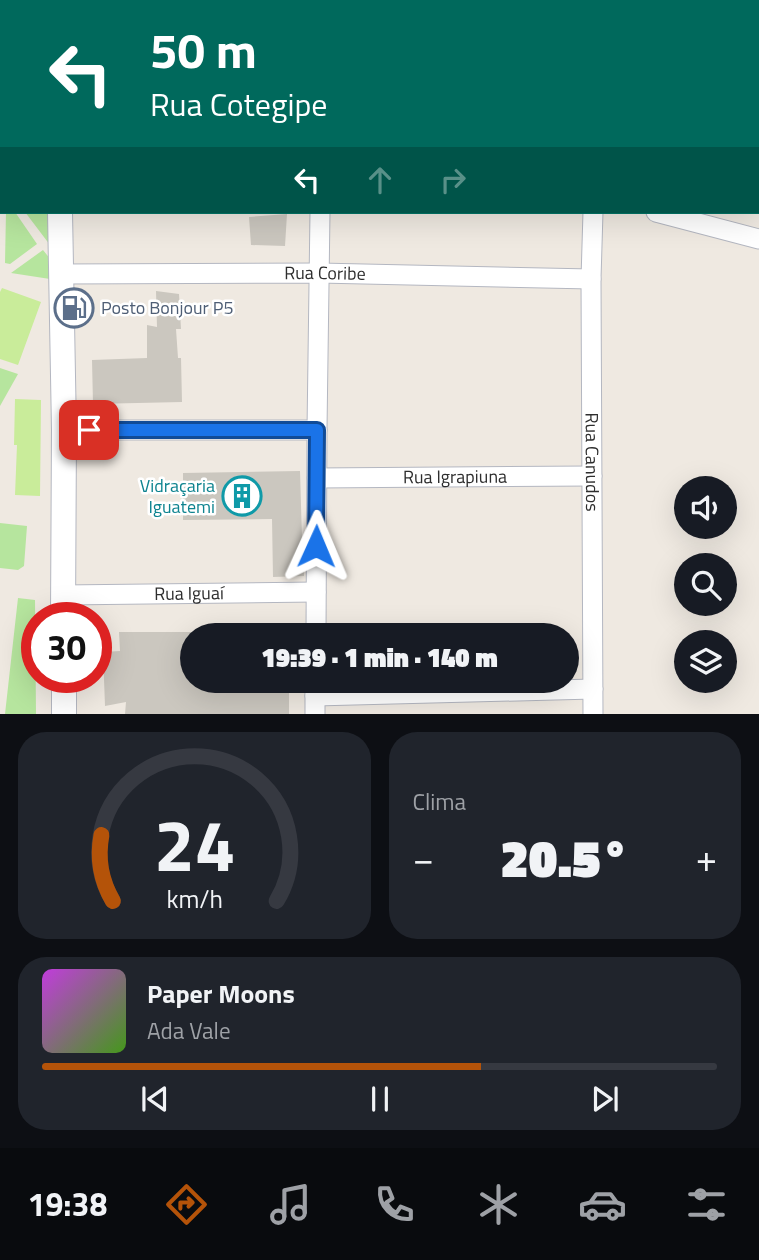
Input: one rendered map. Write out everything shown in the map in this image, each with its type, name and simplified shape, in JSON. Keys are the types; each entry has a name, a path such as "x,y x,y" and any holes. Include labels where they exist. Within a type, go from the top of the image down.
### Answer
{"street":[{"path":"60,214 64,430 63,602"},
{"path":"316,623 320,214"},
{"name":"Rua Canudos","path":"593,214 593,714"},
{"path":"664,214 759,239"},
{"name":"Rua Coribe","path":"61,274 320,273 591,279"},
{"path":"64,430 317,430"},
{"name":"Rua Igrapiuna","path":"317,478 592,476"},
{"name":"Rua Iguaí","path":"112,603 316,592"},
{"path":"315,697 593,689"},
{"path":"64,693 64,714"}],"green space":[{"path":"6,214 16,214 37,244 10,264 5,263"},
{"path":"27,214 50,214 50,245"},
{"path":"43,250 51,260 50,279 11,273"},
{"path":"2,288 41,302 18,365 0,359"},
{"path":"0,368 18,374 0,406"},
{"path":"15,399 41,400 40,496 15,495"},
{"path":"0,523 27,526 24,566 18,570 0,568"},
{"path":"18,598 35,600 21,602 21,693 36,693 36,714 5,714"}],"building":[{"path":"287,214 285,246 251,245 249,217"},
{"path":"156,291 179,294 181,329 176,329 178,358 181,358 182,402 93,404 92,360 147,358 147,325 157,327"},
{"name":"Vidraçaria Iguatemi","path":"300,471 304,576 273,577 272,519 183,520 183,473"},
{"path":"119,632 180,632 180,693 289,693 289,714 125,714 126,702 105,706 105,693 112,693 112,651 120,651"}],"place":[{"name":"Posto Bonjour P5","path":"74,308"},
{"name":"Vidraçaria Iguatemi","path":"242,496"}],"route":[{"path":"89,430 317,430 316,546"}]}
